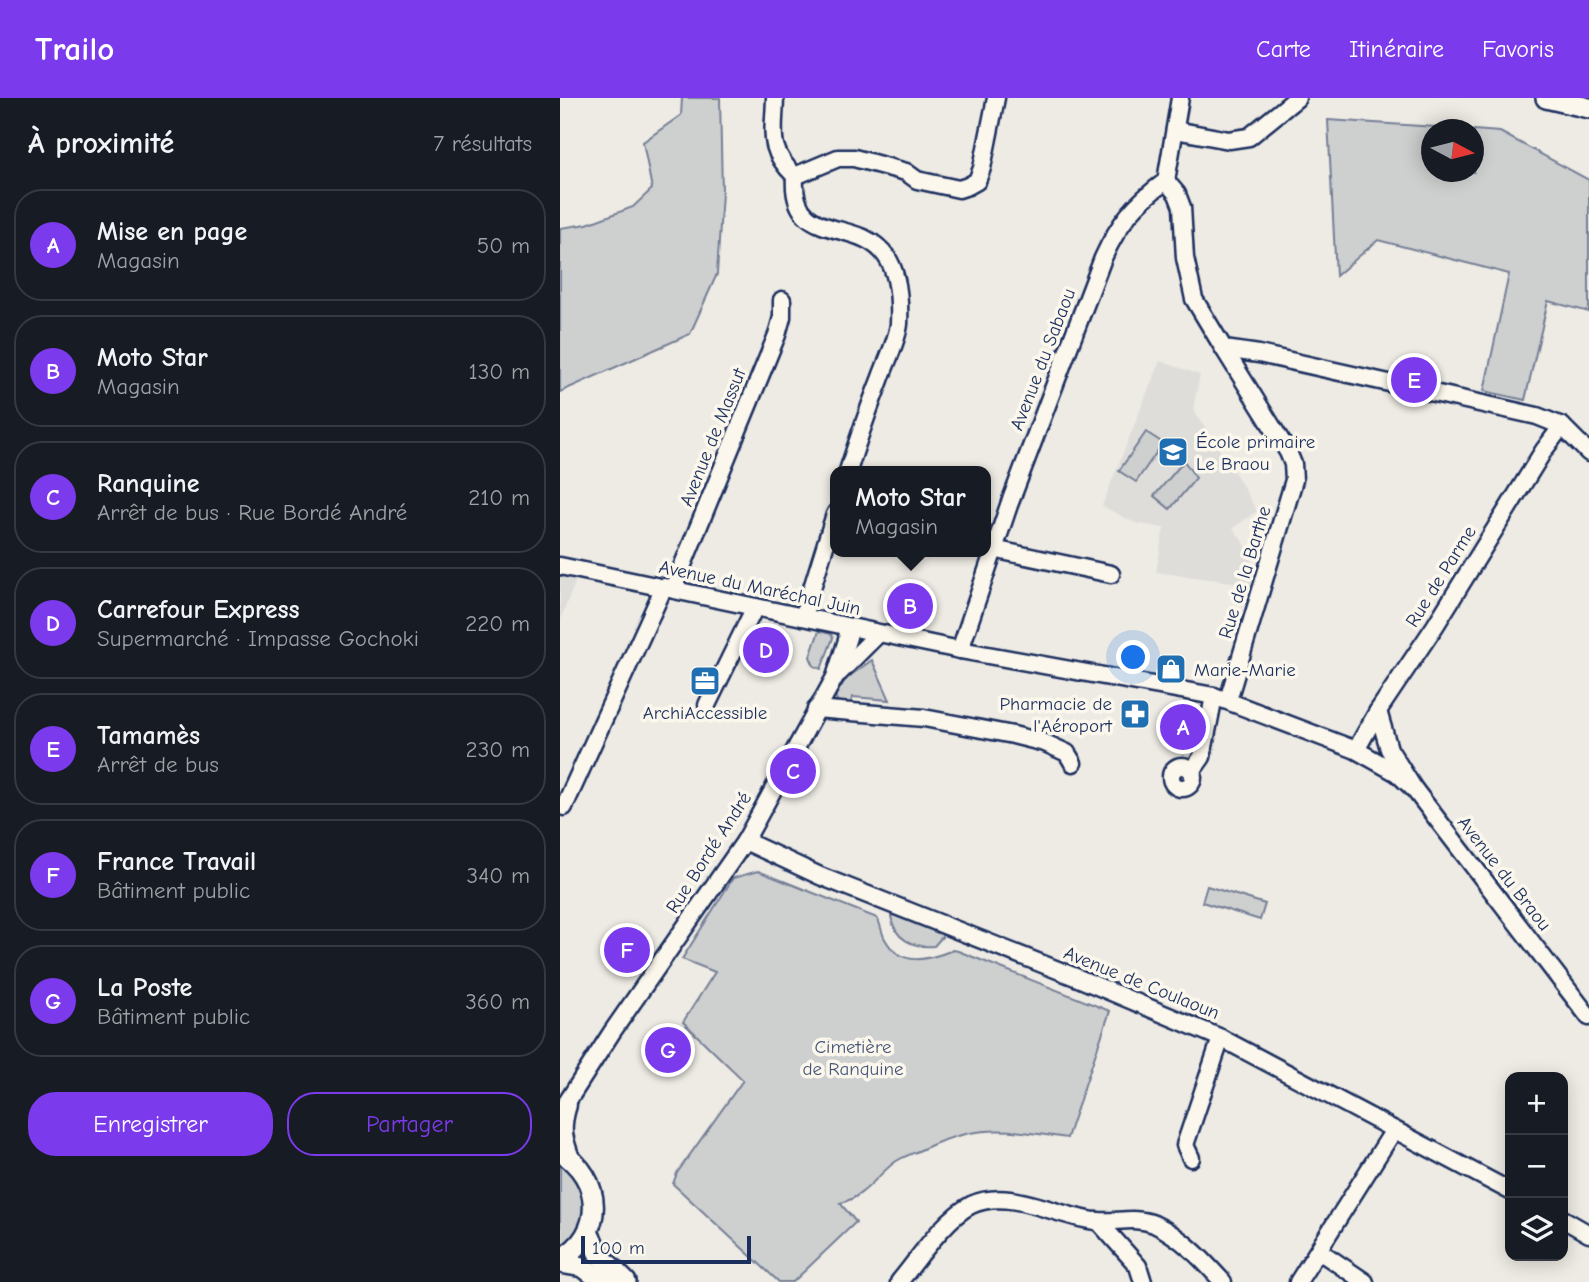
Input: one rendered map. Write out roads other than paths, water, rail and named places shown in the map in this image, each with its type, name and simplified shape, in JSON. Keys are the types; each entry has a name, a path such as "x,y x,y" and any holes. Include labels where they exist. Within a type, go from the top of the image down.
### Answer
{"main road":[{"path":"1546,98 1589,108"},
{"path":"560,1261 570,1254 588,1232 594,1208 592,1189 584,1172 565,1155"},
{"path":"588,1232 599,1255 626,1282"},
{"path":"560,1261 583,1268 603,1282"}],"street":[{"path":"775,98 774,147 780,162 794,176 793,194 799,207 809,218 823,226 874,244 885,254 895,273 899,325 850,466"},
{"path":"794,176 838,158 854,158 906,172 917,180 959,189 968,186 977,181 982,168 996,98"},
{"path":"1166,181 1180,98"},
{"path":"1175,130 1229,140 1249,137 1297,98"},
{"name":"Rue de la Barthe","path":"1166,181 1177,194 1182,207 1185,258 1194,299 1288,452 1293,464 1294,480 1202,757 1192,771"},
{"name":"Avenue du Sabaou","path":"991,554 1116,230 1146,195 1166,181"},
{"name":"Avenue de Massut","path":"564,807 668,588 777,335 782,317 782,300"},
{"path":"1224,349 1259,354 1538,416 1562,426 1589,453"},
{"name":"Rue de Parme","path":"1356,750 1378,711 1435,626 1544,450 1562,426"},
{"path":"803,617 830,530"},
{"path":"993,548 1111,574"},
{"name":"Avenue du Sabaou","path":"960,650 990,557"},
{"name":"Avenue du Maréchal Juin","path":"560,566 878,634 1221,698 1356,750"},
{"path":"707,705 755,607"},
{"name":"Rue Bordé André","path":"565,1106 612,1032 745,841 835,677 848,637 845,627"},
{"name":"Rue Bordé André","path":"835,677 878,634"},
{"path":"816,709 924,718 1013,735 1045,743 1067,753 1073,763"},
{"name":"Avenue du Braou","path":"1378,711 1389,749 1414,789 1589,1017"},
{"name":"Avenue du Braou","path":"1356,750 1397,773 1414,789"},
{"name":"Avenue de Coulaoun","path":"745,841 820,876 1221,1038 1505,1188"},
{"path":"1191,1158 1185,1145 1221,1038"},
{"path":"565,1106 562,1122 565,1155"},
{"path":"1298,1282 1394,1130"},
{"path":"899,1282 956,1214 990,1199 1011,1200 1098,1221 1131,1219 1151,1223 1171,1233 1201,1258 1223,1282"},
{"path":"1098,1221 1138,1266 1143,1282"},
{"path":"1568,1222 1589,1234"},
{"path":"1319,1251 1365,1282"}],"place":[{"name":"Tamamès","path":"1414,380"},
{"name":"École primaire Le Braou","path":"1173,452"},
{"name":"Moto Star","path":"910,606"},
{"name":"Carrefour Express","path":"766,650"},
{"name":"Marie-Marie","path":"1171,669"},
{"name":"ArchiAccessible","path":"705,681"},
{"name":"Pharmacie de l'Aéroport","path":"1135,714"},
{"name":"Mise en page","path":"1183,727"},
{"name":"Ranquine","path":"793,771"},
{"name":"France Travail","path":"627,950"},
{"name":"La Poste","path":"668,1050"}],"park label":[{"name":"Cimetière de Ranquine","path":"853,1057"}]}
